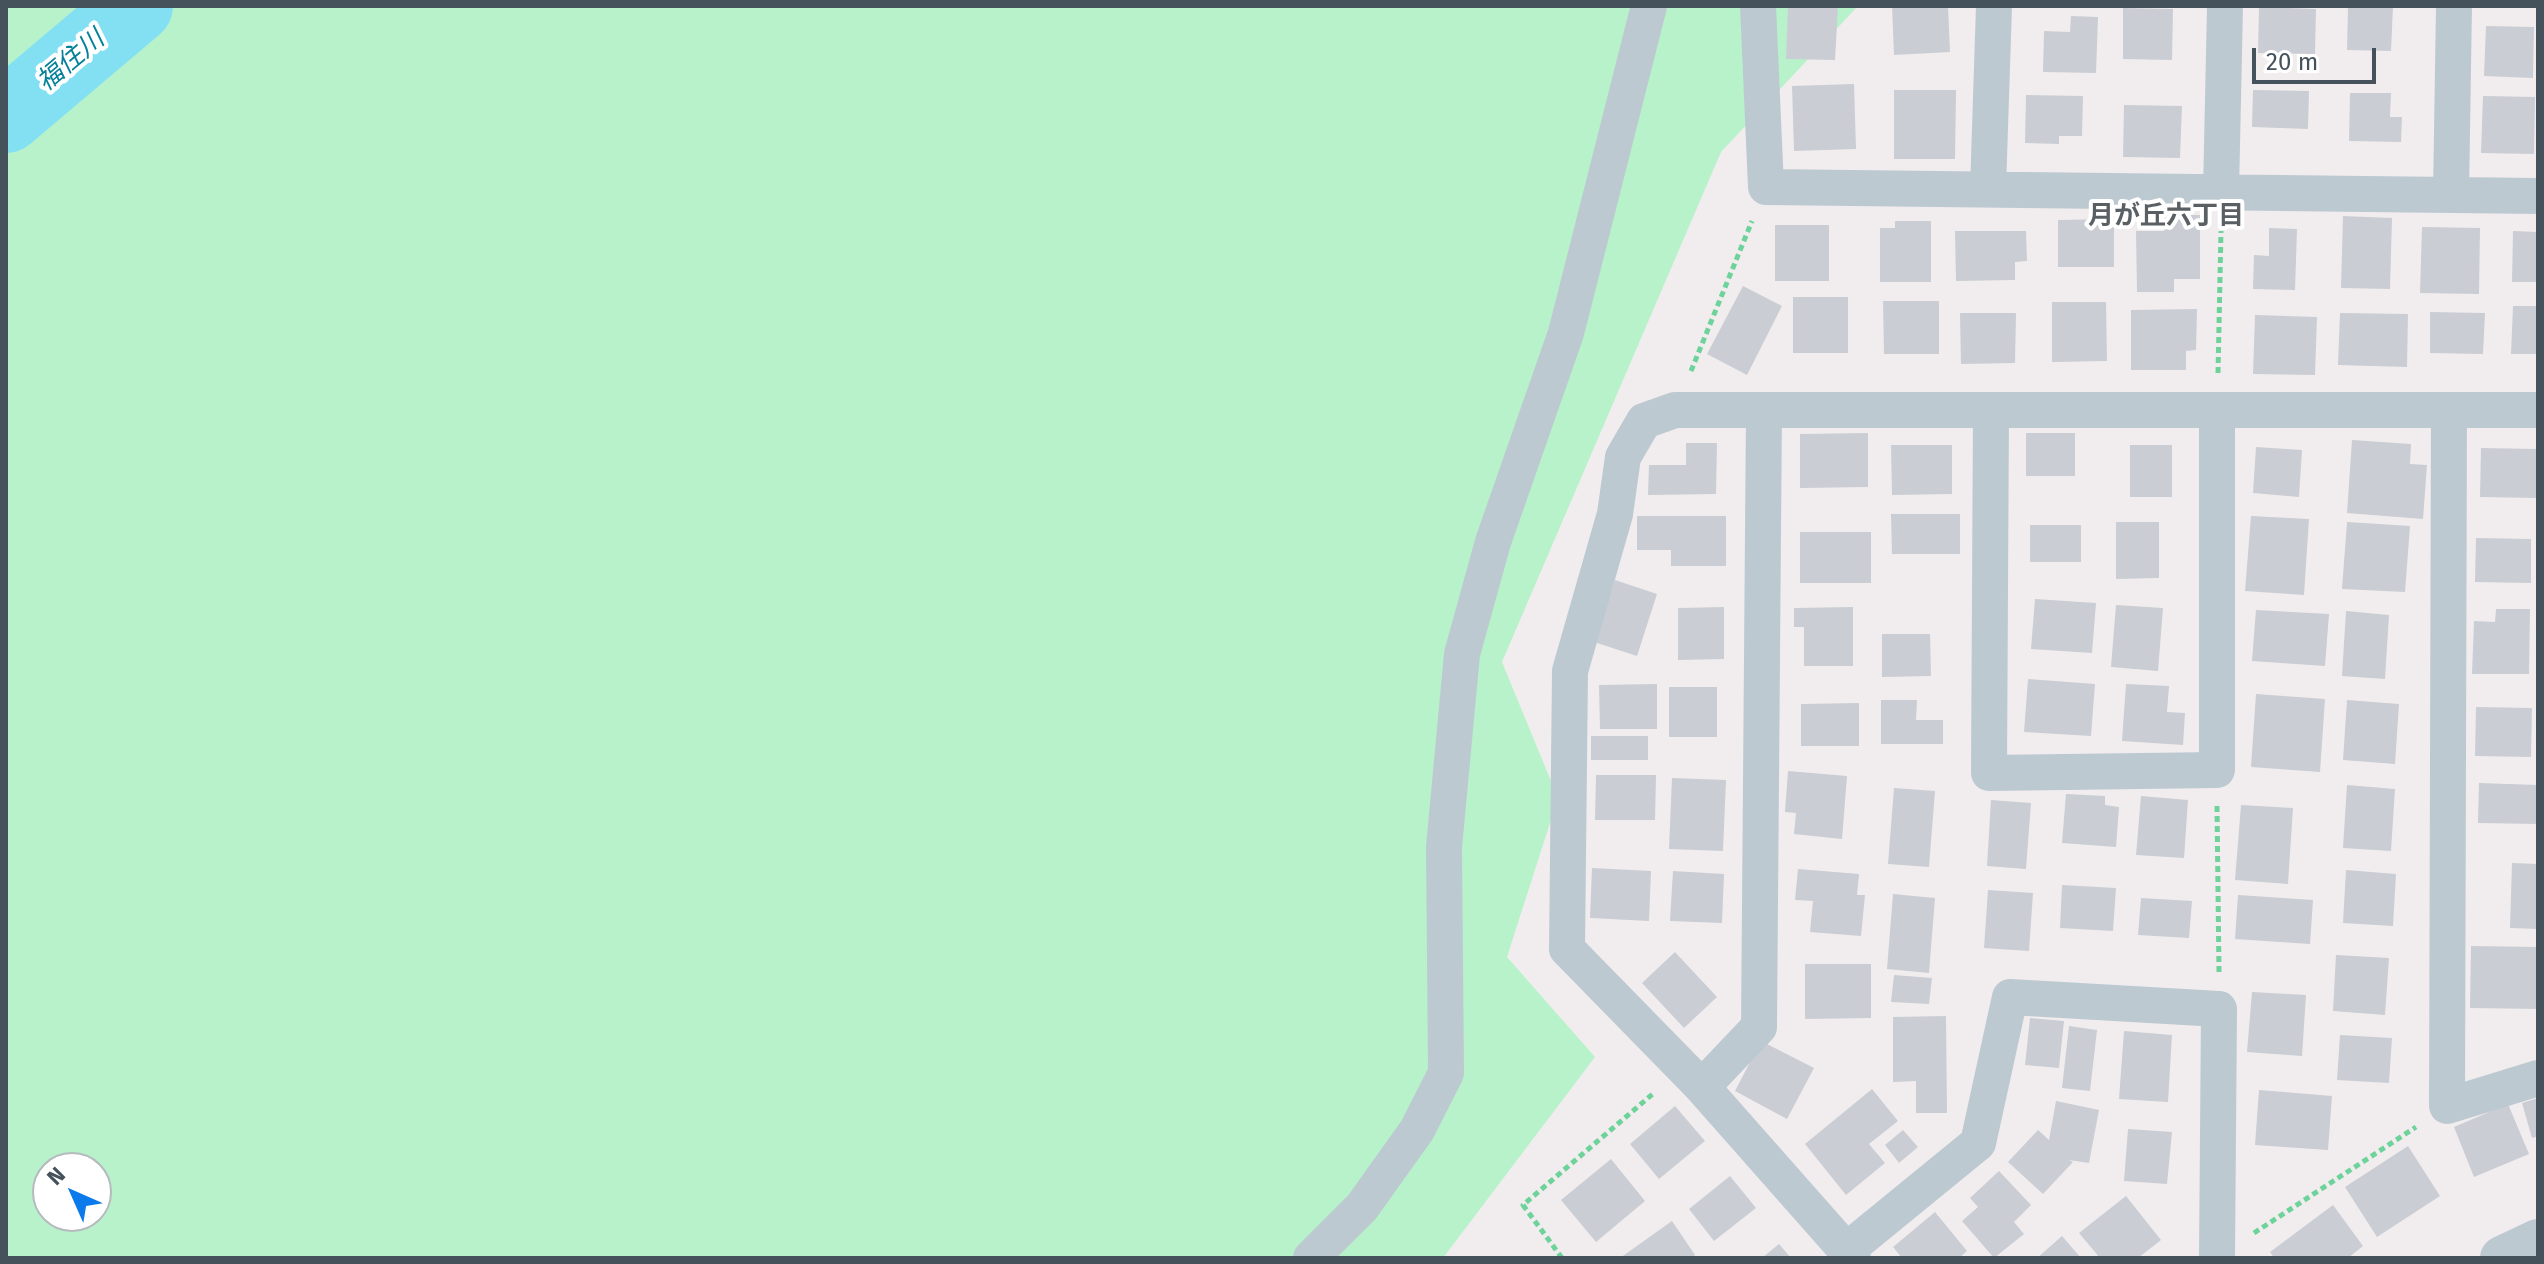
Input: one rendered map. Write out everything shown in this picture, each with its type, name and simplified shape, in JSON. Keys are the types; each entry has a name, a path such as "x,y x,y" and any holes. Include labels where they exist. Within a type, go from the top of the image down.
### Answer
{"street":[{"path":"1311,1258 1362,1207 1417,1130 1446,1073 1444,847 1462,654 1493,542 1566,333 1649,6"},
{"path":"1758,6 1766,187 2538,196"},
{"path":"1988,189 1994,6"},
{"path":"2221,192 2225,6"},
{"path":"2451,195 2454,6"},
{"path":"2218,1257 2219,1009 2010,997 1978,1143 1850,1254 1692,1077 1567,949 1570,671 1615,514 1623,457 1644,421 1675,410 2538,410"},
{"path":"1692,1077 1759,1027 1764,410"},
{"path":"1991,410 1989,773 2217,770 2217,410"},
{"path":"2449,410 2447,1106 2538,1078"},
{"path":"2502,1258 2538,1241"}],"path":[{"path":"1675,410 1766,187"},
{"path":"2217,410 2221,192"},
{"path":"2217,770 2219,1009"},
{"path":"1562,1258 1523,1205 1692,1077"},
{"path":"2218,1257 2447,1106"}],"green space":[{"path":"6,6 1858,6 1721,152 1502,662 1558,798 1507,957 1595,1057 1443,1258 6,1258"}],"building":[{"path":"1788,6 1838,6 1835,60 1786,59"},
{"path":"1892,6 1948,6 1950,52 1894,55"},
{"path":"2348,6 2393,6 2391,51 2347,50"},
{"path":"2259,7 2316,9 2315,54 2258,53"},
{"path":"2123,8 2173,9 2172,60 2123,59"},
{"path":"2071,16 2098,17 2096,73 2043,72 2044,31 2070,32"},
{"path":"2486,26 2534,27 2533,78 2484,76"},
{"path":"1854,84 1856,149 1794,151 1792,86"},
{"path":"1894,90 1956,90 1955,159 1894,159"},
{"path":"2253,90 2309,91 2308,129 2252,127"},
{"path":"2350,93 2391,93 2390,117 2402,117 2401,142 2349,141"},
{"path":"2026,95 2083,96 2082,136 2059,136 2059,144 2025,143"},
{"path":"2483,96 2535,97 2534,154 2481,153"},
{"path":"2124,105 2182,106 2180,158 2123,157"},
{"path":"2164,215 2200,215 2200,279 2174,279 2174,292 2137,292 2136,231 2164,231"},
{"path":"2343,216 2392,218 2390,289 2341,288"},
{"path":"2114,219 2114,267 2058,267 2058,220"},
{"path":"1895,221 1931,221 1931,282 1880,282 1880,228 1895,228"},
{"path":"1775,225 1829,225 1829,281 1775,281"},
{"path":"2422,227 2480,228 2479,294 2420,293"},
{"path":"2269,228 2297,229 2295,290 2253,289 2254,255 2269,256"},
{"path":"1955,231 2026,231 2027,261 2015,262 2015,280 1956,281"},
{"path":"2513,231 2538,232 2538,282 2512,282"},
{"path":"1743,286 1782,306 1747,375 1707,354"},
{"path":"1793,297 1848,297 1848,353 1793,353"},
{"path":"1883,301 1939,301 1939,354 1884,354"},
{"path":"2052,302 2106,302 2107,361 2052,362"},
{"path":"2513,306 2538,306 2538,354 2511,354"},
{"path":"2197,309 2196,350 2186,351 2186,370 2131,370 2131,310"},
{"path":"2430,312 2485,313 2483,354 2430,353"},
{"path":"1960,313 2016,313 2015,363 1961,364"},
{"path":"2340,313 2408,314 2407,367 2338,365"},
{"path":"2255,315 2317,317 2315,375 2253,374"},
{"path":"1868,433 1868,487 1800,488 1800,434"},
{"path":"2026,433 2075,433 2075,476 2026,476"},
{"path":"2352,440 2411,444 2410,464 2427,465 2423,519 2347,513"},
{"path":"1686,443 1717,443 1716,494 1648,495 1649,465 1686,465"},
{"path":"1891,445 1952,445 1952,494 1892,495"},
{"path":"2130,445 2172,445 2172,497 2130,497"},
{"path":"2256,447 2302,450 2299,497 2253,493"},
{"path":"2481,448 2538,449 2538,498 2480,497"},
{"path":"1891,514 1960,514 1960,554 1892,554"},
{"path":"1637,516 1726,516 1726,566 1671,566 1671,550 1637,550"},
{"path":"2251,516 2309,519 2304,595 2245,591"},
{"path":"2116,522 2159,522 2159,578 2116,579"},
{"path":"2347,522 2410,526 2405,592 2342,589"},
{"path":"2030,525 2081,525 2081,562 2030,562"},
{"path":"1800,532 1871,532 1871,583 1800,583"},
{"path":"2476,538 2531,539 2531,583 2475,582"},
{"path":"1615,580 1657,594 1637,656 1594,642"},
{"path":"2035,599 2096,603 2092,653 2031,649"},
{"path":"2116,605 2163,608 2158,671 2111,667"},
{"path":"1724,607 1724,659 1678,660 1678,608"},
{"path":"1853,607 1853,666 1804,666 1804,627 1794,627 1794,608"},
{"path":"2496,609 2530,609 2529,674 2472,674 2474,621 2495,622"},
{"path":"2256,610 2329,614 2325,666 2252,661"},
{"path":"2346,611 2389,615 2385,679 2342,676"},
{"path":"1882,634 1930,634 1931,676 1882,677"},
{"path":"2028,679 2095,684 2091,736 2024,732"},
{"path":"1657,684 1657,729 1600,729 1599,685"},
{"path":"2126,684 2169,686 2167,712 2185,713 2183,745 2122,741"},
{"path":"1669,687 1717,687 1717,737 1669,737"},
{"path":"2256,694 2325,699 2320,772 2251,767"},
{"path":"1881,700 1917,700 1916,720 1943,720 1943,744 1881,744"},
{"path":"2347,700 2399,704 2395,764 2343,760"},
{"path":"1859,703 1859,746 1801,746 1801,704"},
{"path":"2476,707 2532,708 2531,757 2475,756"},
{"path":"1591,736 1648,736 1648,760 1591,760"},
{"path":"1788,771 1847,776 1842,839 1794,834 1796,813 1785,812"},
{"path":"1596,775 1656,775 1655,820 1595,820"},
{"path":"1672,778 1726,780 1723,851 1669,849"},
{"path":"2479,783 2538,785 2538,824 2478,823"},
{"path":"2347,785 2395,789 2391,851 2343,848"},
{"path":"1894,788 1935,791 1929,867 1888,864"},
{"path":"2066,794 2105,796 2105,805 2119,807 2116,847 2062,843"},
{"path":"2141,796 2188,800 2184,858 2136,855"},
{"path":"1991,800 2031,803 2026,869 1987,866"},
{"path":"2241,805 2293,808 2288,884 2235,880"},
{"path":"2512,863 2538,864 2538,929 2510,928"},
{"path":"1592,868 1651,871 1649,921 1590,918"},
{"path":"1798,869 1859,874 1857,895 1865,895 1861,936 1810,932 1813,901 1795,900"},
{"path":"2346,870 2396,874 2393,926 2343,923"},
{"path":"1673,871 1724,874 1722,923 1670,921"},
{"path":"2062,885 2116,888 2113,931 2060,928"},
{"path":"1988,890 2033,893 2029,951 1984,948"},
{"path":"1893,894 1935,898 1929,973 1887,969"},
{"path":"2238,895 2313,900 2310,944 2235,939"},
{"path":"2141,898 2192,901 2189,938 2138,935"},
{"path":"2471,946 2538,947 2538,1009 2470,1008"},
{"path":"1675,952 1717,997 1684,1028 1642,983"},
{"path":"2336,955 2389,958 2385,1015 2333,1011"},
{"path":"1805,964 1871,964 1871,1018 1805,1019"},
{"path":"1894,975 1932,978 1929,1004 1891,1002"},
{"path":"2252,992 2306,995 2302,1056 2247,1052"},
{"path":"1946,1016 1947,1113 1916,1113 1916,1081 1893,1082 1893,1017"},
{"path":"2030,1018 2064,1021 2059,1068 2025,1065"},
{"path":"2069,1026 2097,1030 2090,1091 2062,1088"},
{"path":"2124,1031 2172,1035 2168,1102 2119,1099"},
{"path":"2340,1035 2392,1038 2389,1083 2337,1080"},
{"path":"1761,1041 1814,1068 1787,1119 1735,1091"},
{"path":"1872,1089 1898,1121 1869,1144 1885,1163 1846,1195 1805,1144"},
{"path":"2259,1090 2332,1096 2328,1150 2255,1145"},
{"path":"2538,1098 2538,1136 2532,1138 2522,1103"},
{"path":"2056,1101 2099,1110 2089,1163 2069,1160 2073,1162 2043,1194 2008,1162 2038,1130 2049,1140"},
{"path":"2508,1104 2529,1154 2474,1177 2454,1127"},
{"path":"1675,1106 1705,1141 1659,1179 1630,1144"},
{"path":"2128,1129 2172,1132 2167,1184 2124,1181"},
{"path":"1903,1130 1918,1147 1899,1163 1885,1145"},
{"path":"2408,1146 2440,1196 2377,1237 2345,1187"},
{"path":"1611,1159 1645,1201 1596,1242 1561,1200"},
{"path":"1999,1171 2031,1205 2014,1222 2024,1234 1994,1258 1962,1221 1978,1207 1970,1198"},
{"path":"1730,1176 1756,1208 1714,1241 1689,1209"},
{"path":"2126,1196 2161,1240 2138,1258 2100,1258 2079,1233"},
{"path":"2333,1205 2363,1246 2348,1258 2274,1258 2270,1252"},
{"path":"1935,1212 1967,1251 1959,1258 1902,1258 1893,1247"},
{"path":"1672,1221 1695,1255 1692,1258 1620,1258"},
{"path":"2062,1236 2081,1258 2037,1258"},
{"path":"1779,1244 1791,1258 1762,1258"}],"waterway":[{"name":"福住川","path":"6,116 136,6"}],"district":[{"name":"月が丘六丁目","path":"2166,217"}]}
